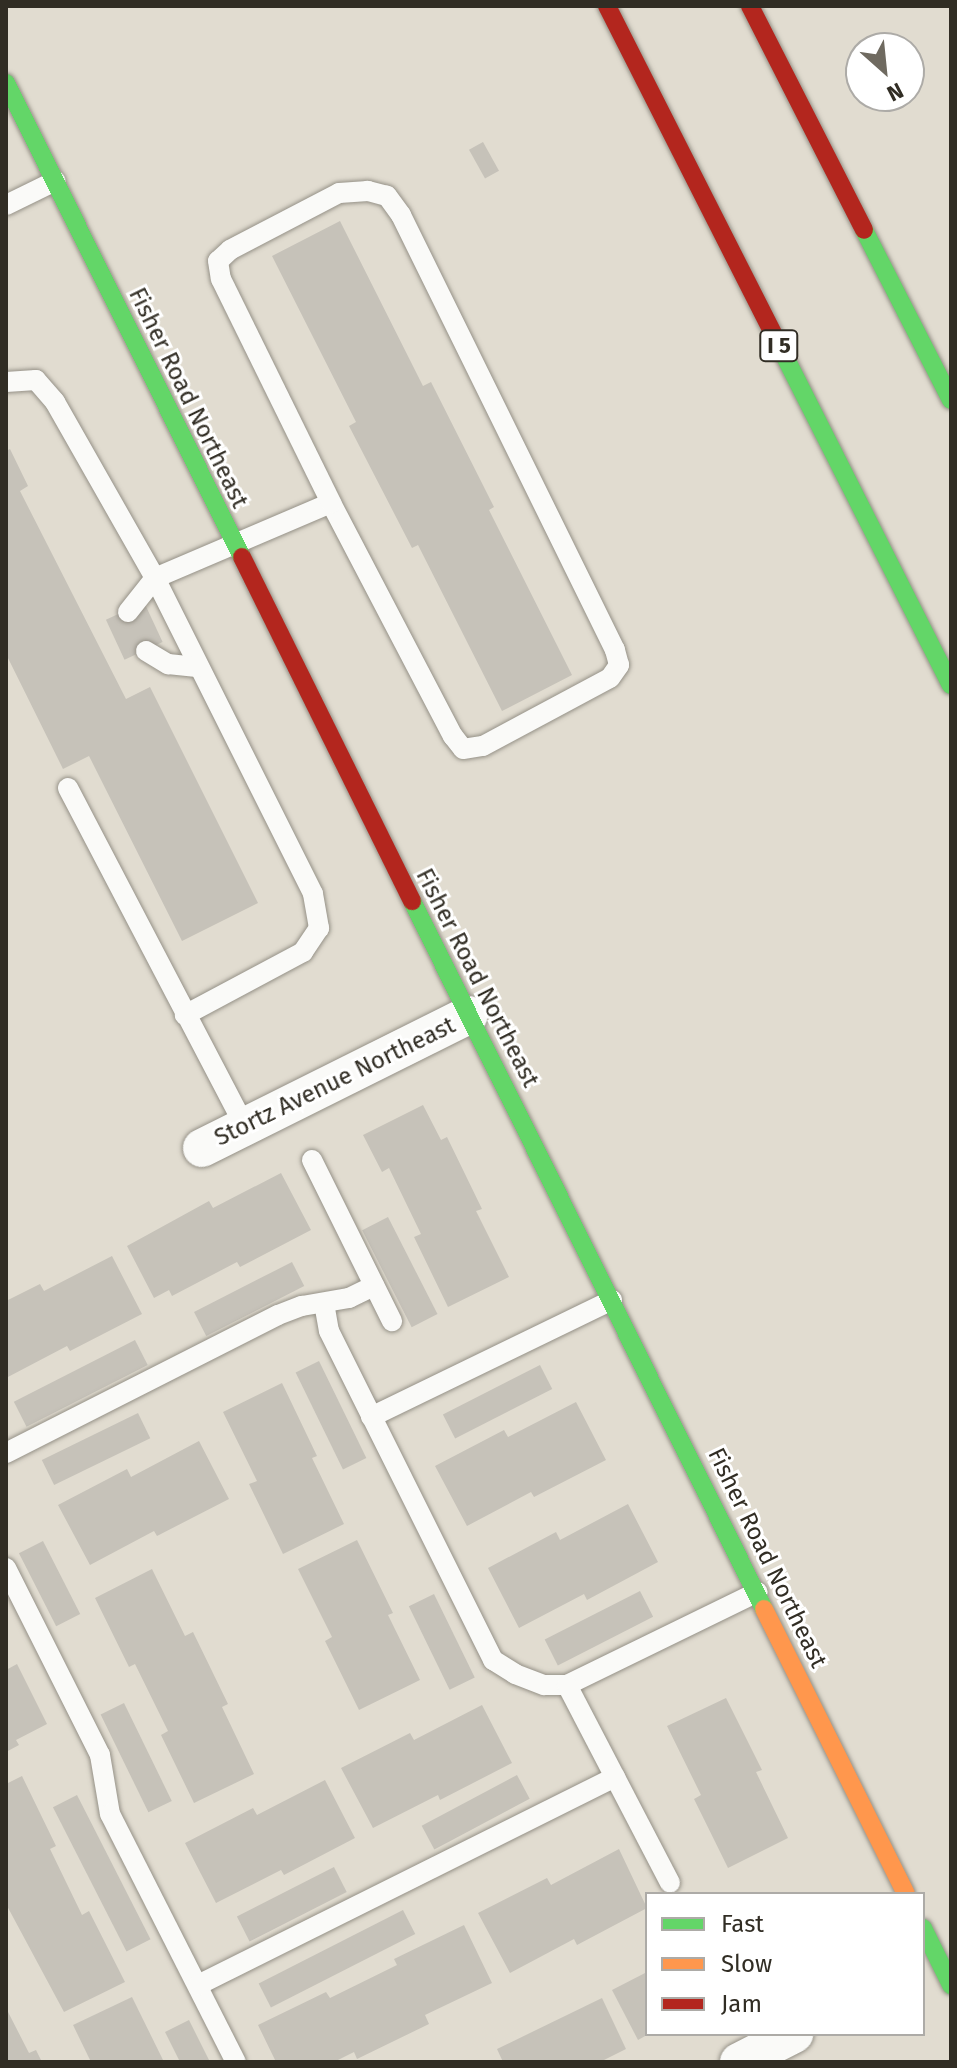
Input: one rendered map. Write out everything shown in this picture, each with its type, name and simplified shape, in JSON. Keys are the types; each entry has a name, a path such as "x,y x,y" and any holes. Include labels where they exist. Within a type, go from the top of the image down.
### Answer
{"main road":[{"name":"I 5","path":"607,6 951,685"},
{"path":"750,6 951,400"},
{"name":"Fisher Road Northeast","path":"6,83 905,1892"}],"street":[{"name":"Stortz Avenue Northeast","path":"202,1148 469,1015"},
{"path":"739,2062 790,2036"}],"lane":[{"path":"6,205 55,181"},
{"path":"368,191 387,196 401,215 615,650 619,665 610,678 483,746 463,749 453,736 331,503 221,279 218,261 230,250 339,193 368,191"},
{"path":"6,382 36,380 55,402 155,578 313,894 319,928 303,952 185,1015"},
{"path":"128,612 155,578 331,503"},
{"path":"146,651 168,664 197,667"},
{"path":"68,788 245,1127"},
{"path":"312,1160 392,1321"},
{"path":"6,1453 278,1315 349,1298 374,1286"},
{"path":"371,1417 612,1300"},
{"path":"324,1303 329,1331 493,1660 515,1674 544,1685 567,1685 758,1592"},
{"path":"6,1568 12,1596 100,1755 110,1814 236,2062"},
{"path":"567,1685 670,1883"},
{"path":"198,1985 615,1777"}],"building":[{"path":"483,142 499,171 485,179 469,150"},
{"path":"340,221 423,386 431,382 494,507 489,510 572,675 502,711 418,545 412,548 349,426 356,422 272,256"},
{"path":"10,449 28,486 20,491 126,699 150,687 258,903 182,941 89,756 63,769 6,654 6,451"},
{"path":"144,602 163,642 125,660 106,620"},
{"path":"423,1105 441,1140 447,1137 482,1209 476,1211 509,1277 448,1307 414,1237 421,1234 389,1168 382,1172 363,1135"},
{"path":"281,1173 311,1230 240,1267 237,1262 172,1296 169,1290 154,1298 127,1246 209,1201 213,1208"},
{"path":"388,1217 437,1314 412,1327 362,1230"},
{"path":"112,1256 142,1314 70,1351 67,1346 6,1378 6,1301 40,1284 44,1291"},
{"path":"292,1262 304,1286 206,1336 194,1312"},
{"path":"135,1340 148,1365 27,1427 14,1402"},
{"path":"319,1361 366,1458 343,1469 296,1372"},
{"path":"540,1365 552,1389 455,1439 443,1414"},
{"path":"282,1383 317,1456 312,1458 344,1524 283,1554 249,1484 257,1481 223,1412"},
{"path":"576,1402 606,1460 534,1497 531,1492 467,1526 435,1466 504,1430 508,1437"},
{"path":"138,1413 150,1438 54,1485 42,1460"},
{"path":"199,1441 229,1499 157,1536 154,1531 90,1565 58,1505 127,1469 131,1477"},
{"path":"628,1504 658,1562 587,1600 584,1594 519,1628 488,1568 556,1532 560,1540"},
{"path":"357,1540 393,1613 388,1615 420,1680 359,1710 325,1641 332,1637 298,1569"},
{"path":"43,1541 80,1614 56,1626 19,1553"},
{"path":"152,1569 185,1636 193,1632 228,1704 222,1707 254,1774 194,1803 161,1735 168,1731 135,1664 129,1667 95,1598"},
{"path":"640,1591 653,1617 558,1665 545,1640"},
{"path":"434,1594 475,1678 450,1690 409,1606"},
{"path":"17,1664 47,1724 16,1740 19,1745 6,1752 6,1670"},
{"path":"726,1698 762,1770 756,1772 788,1838 728,1868 694,1799 701,1795 667,1726"},
{"path":"124,1703 172,1801 148,1812 101,1714"},
{"path":"482,1705 512,1763 440,1800 438,1795 373,1828 341,1768 410,1733 414,1740"},
{"path":"517,1775 530,1799 434,1850 422,1826"},
{"path":"22,1776 56,1846 50,1849 82,1915 89,1911 125,1982 64,2012 6,1904 6,1784"},
{"path":"325,1780 355,1838 284,1875 281,1870 216,1903 185,1843 253,1808 257,1815"},
{"path":"77,1795 151,1939 126,1952 53,1807"},
{"path":"619,1849 645,1909 577,1945 574,1939 510,1973 478,1913 547,1878 551,1885"},
{"path":"334,1867 347,1892 250,1941 237,1916"},
{"path":"403,1910 415,1934 271,2008 259,1984"},
{"path":"464,1925 492,1983 425,2015 429,2024 357,2059 354,2052 334,2062 276,2062 258,2025 326,1992 330,1998 397,1965 394,1959"},
{"path":"645,1973 645,2036 638,2040 612,1990"},
{"path":"132,1997 164,2062 91,2062 73,2025"},
{"path":"602,1998 626,2049 600,2062 503,2062 497,2049"},
{"path":"6,2008 29,2053 36,2050 42,2062 6,2062"},
{"path":"189,2020 210,2062 180,2062 165,2032"}],"traffic: fast":[{"path":"6,83 242,557"},
{"path":"864,230 951,400"},
{"path":"778,343 951,685"},
{"path":"412,901 764,1609"},
{"path":"925,1932 951,1985"}],"traffic: slow":[{"path":"764,1609 905,1892"}],"traffic: jam":[{"path":"607,6 778,343"},
{"path":"750,6 864,230"},
{"path":"242,557 412,901"}]}
